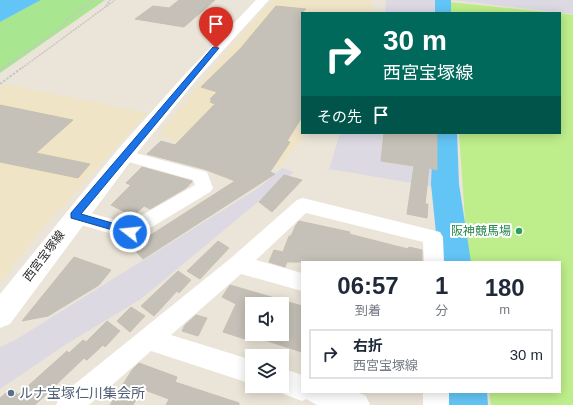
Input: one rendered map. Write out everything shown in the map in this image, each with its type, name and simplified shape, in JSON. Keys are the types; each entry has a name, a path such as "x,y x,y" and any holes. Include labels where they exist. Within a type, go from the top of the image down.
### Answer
{"main road":[{"name":"西宮宝塚線","path":"0,314 74,216 124,155 216,48 263,0"}],"street":[{"path":"74,216 130,232 204,188 201,176 124,155"},
{"path":"69,405 238,264 303,205 433,237 434,261"},
{"path":"238,264 301,282"},
{"path":"148,339 245,370"},
{"path":"289,383 301,388"},
{"path":"319,393 357,405"},
{"path":"436,393 436,405"}],"path":[{"path":"0,70 58,30 71,16 94,0"},
{"path":"103,9 110,0"},
{"path":"0,84 115,0"}],"shaded area":[{"path":"273,0 371,0 373,12 301,12 301,134 305,134 279,168 173,141 159,134 232,45"},
{"path":"386,0 441,0 441,12 385,12"},
{"path":"452,0 573,0 573,14"},
{"path":"5,84 147,113 37,235 0,283 0,88"},
{"path":"340,134 452,134 454,190 329,169"},
{"path":"282,168 294,172 141,299 65,345 0,389 0,347 17,339 260,187"}],"green space":[{"path":"41,0 105,0 0,73 0,22"},
{"path":"450,2 547,12 451,12"},
{"name":"阪神競馬場","path":"561,13 573,15 573,405 491,405 489,393 561,393 561,261 468,261 459,134 561,134"}],"water":[{"path":"0,0 41,0 0,22"}],"building":[{"path":"179,0 215,0 184,27 135,19 153,6 169,8"},
{"path":"276,6 306,9 301,12 301,119 287,141 290,142 270,172 275,174 143,259 132,247 235,181 204,169 147,154 161,141 175,145 215,104 210,102 212,100 210,99 217,92 201,87 240,49"},
{"path":"0,105 73,120 36,153 90,164 78,178 0,162"},
{"path":"384,134 437,134 437,170 429,168 425,204 428,204 427,218 407,214 414,166 381,161"},
{"path":"142,167 192,182 186,188 150,209 144,206 133,216 111,205 131,185 126,183"},
{"path":"284,175 302,180 272,212 259,202"},
{"path":"299,221 350,232 349,234 408,249 409,247 422,250 422,261 301,261 287,262 285,267 269,262 274,250 283,252 289,236 291,236"},
{"path":"218,241 229,248 200,279 187,271"},
{"path":"74,257 111,270 99,285 48,316 22,321"},
{"path":"178,271 191,280 179,293 177,291 154,316 141,306"},
{"path":"230,285 271,297 245,297 245,339 223,332 236,304 222,297"},
{"path":"289,302 301,306 301,352 268,341 289,341"},
{"path":"131,307 145,316 130,332 117,321"},
{"path":"196,315 207,318 198,336 182,331 185,325"},
{"path":"107,321 120,331 105,347 103,345 87,360 84,358 35,405 0,405 0,398 12,388 18,395 67,351 69,353 83,340 86,342"},
{"path":"139,363 177,377 175,382 239,403 239,405 166,405 169,399 142,389 133,405 110,405 132,370"}],"waterway":[{"path":"443,0 443,12"},
{"path":"445,134 445,184 450,213 455,261"},
{"path":"466,393 467,405"}],"place":[{"name":"阪神競馬場","path":"519,231"},
{"name":"ルナ宝塚仁川集会所","path":"11,393"}],"route":[{"path":"130,232 74,216 216,48"}]}
